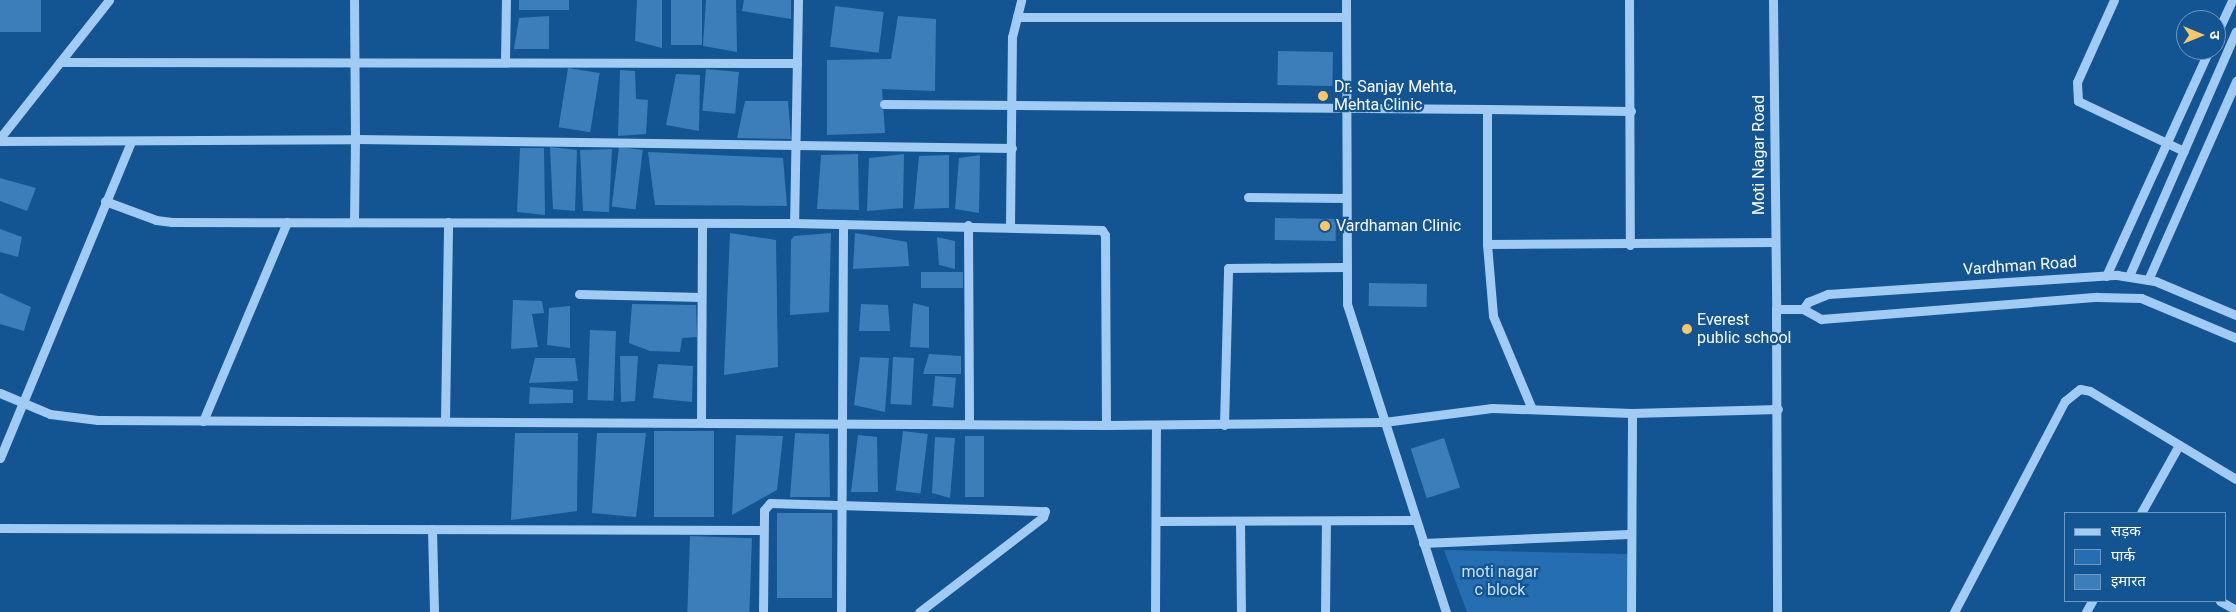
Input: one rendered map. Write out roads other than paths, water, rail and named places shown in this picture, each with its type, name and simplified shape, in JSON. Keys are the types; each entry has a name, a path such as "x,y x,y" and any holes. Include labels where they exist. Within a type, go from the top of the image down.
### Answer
{"street":[{"path":"0,139 109,0"},
{"path":"354,0 354,222"},
{"path":"505,61 506,0"},
{"path":"794,223 798,0"},
{"path":"1010,226 1013,104 1012,38 1021,0"},
{"path":"1346,0 1345,267 1351,323 1414,520 1446,612"},
{"path":"1629,0 1631,111 1630,245"},
{"name":"Moti Nagar Road","path":"1773,0 1774,242 1778,409 1777,612"},
{"path":"2114,0 2077,82 2078,101 2184,151"},
{"path":"2226,13 2232,0"},
{"path":"1017,17 1346,17"},
{"path":"2129,276 2236,31"},
{"path":"60,62 353,60 797,63"},
{"path":"2106,276 2204,60"},
{"path":"2148,280 2236,81"},
{"path":"884,104 1013,104 1345,110 1631,111"},
{"path":"1487,109 1487,244 1493,316 1531,407"},
{"path":"0,139 131,141 355,139 1012,148"},
{"path":"0,458 131,141"},
{"path":"1248,196 1345,198"},
{"path":"106,201 164,221 794,223 1095,227 1105,235 1106,425"},
{"path":"203,421 287,222"},
{"path":"445,420 448,222"},
{"path":"700,422 702,223"},
{"path":"841,612 840,424 843,224"},
{"path":"968,225 969,424"},
{"path":"1487,244 1630,245 1774,242"},
{"path":"1224,425 1228,268 1345,267"},
{"name":"Vardhman Road","path":"1803,308 1808,302 1828,294 2129,276 2148,280 2236,315"},
{"path":"579,294 701,297"},
{"path":"1776,309 1803,308 1821,319 2132,297 2156,302 2236,338"},
{"path":"1954,612 2065,401 2080,389 2090,391 2236,479"},
{"path":"0,393 22,404 79,419 203,421 445,420 1156,426 1384,422 1492,408 1531,407 1632,413 1778,409"},
{"path":"1631,612 1629,534 1632,413"},
{"path":"1155,612 1157,521 1156,426"},
{"path":"2142,512 2179,445"},
{"path":"763,612 762,530 764,510 770,502 1045,511 1043,517 919,612"},
{"path":"1157,521 1326,522 1414,520"},
{"path":"1240,521 1241,612"},
{"path":"1325,612 1326,522"},
{"path":"0,528 762,530"},
{"path":"432,529 434,612"},
{"path":"1423,543 1629,534"},
{"path":"2222,602 2236,610"}],"place":[{"name":"Dr. Sanjay Mehta, Mehta Clinic","path":"1323,96"},
{"name":"Vardhaman Clinic","path":"1325,226"},
{"name":"Everest public school","path":"1687,329"}],"park label":[{"name":"moti nagar c block","path":"1500,581"}]}
